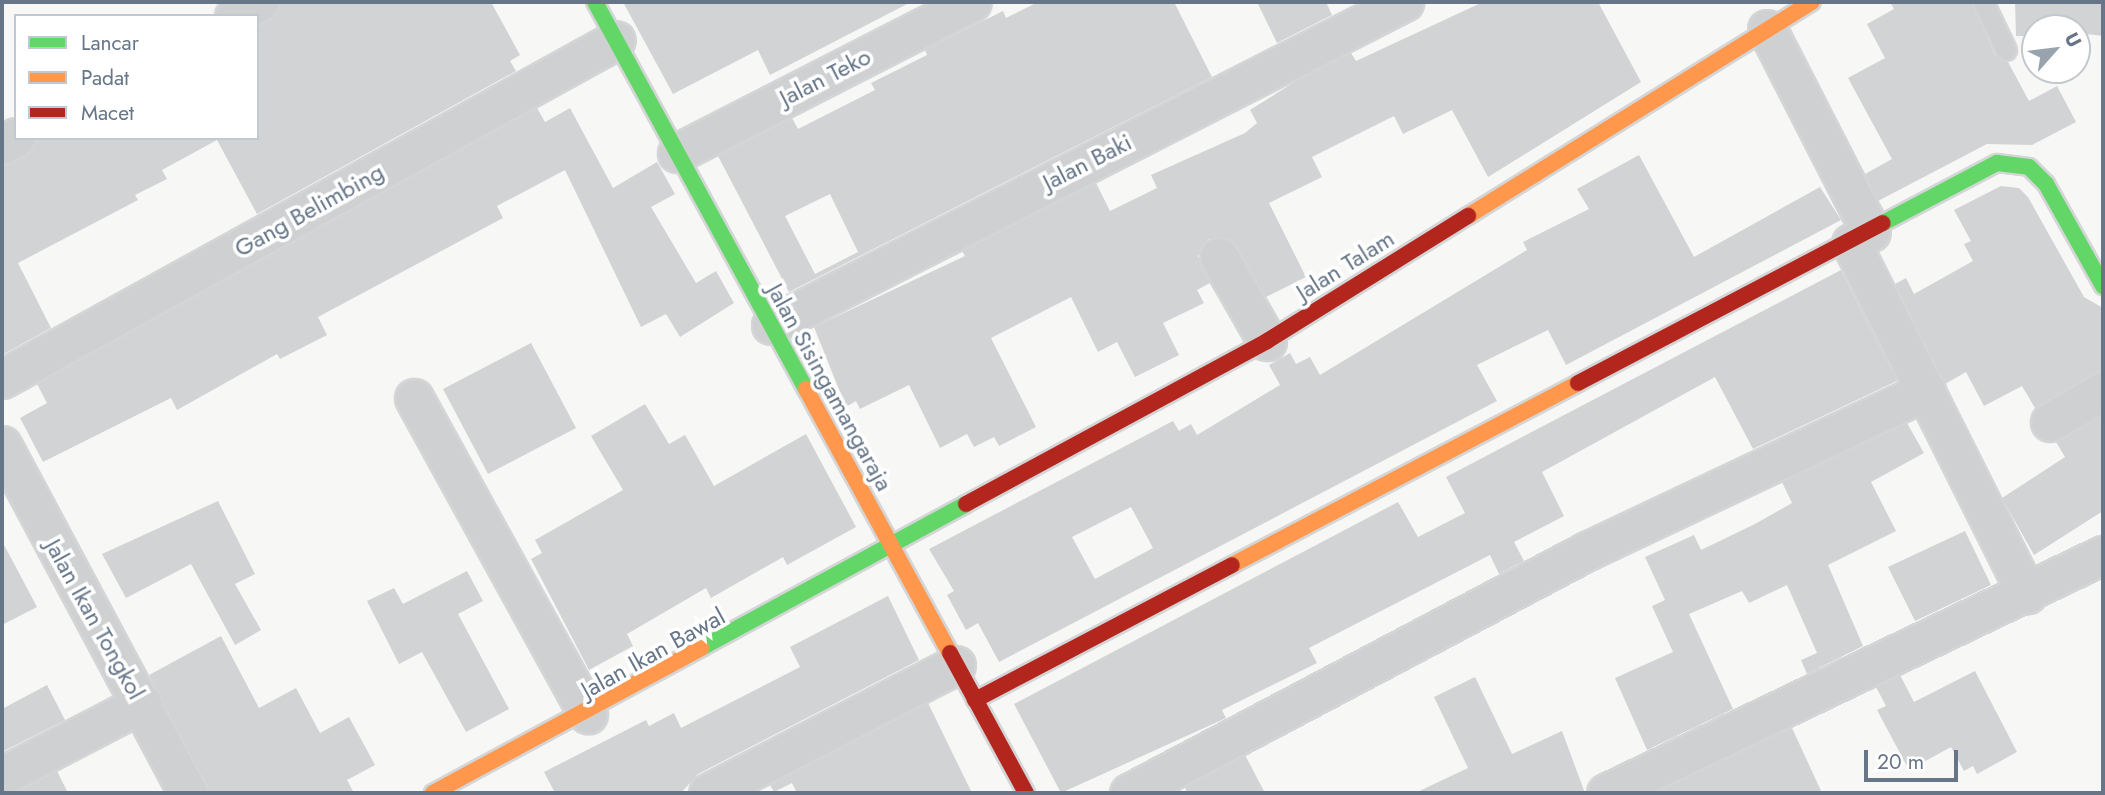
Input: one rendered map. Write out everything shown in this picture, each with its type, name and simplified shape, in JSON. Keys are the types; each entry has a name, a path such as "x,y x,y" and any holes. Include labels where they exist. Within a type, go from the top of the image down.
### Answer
{"street":[{"path":"238,14 259,2"},
{"name":"Jalan Sisingamangaraja","path":"595,2 1026,793"},
{"name":"Jalan Teko","path":"677,153 972,2"},
{"name":"Jalan Baki","path":"771,326 1404,2"},
{"name":"Jalan Talam","path":"892,547 1267,341 1812,2"},
{"path":"1767,29 1861,237 1926,391 2027,594"},
{"name":"Gang Belimbing","path":"2,379 616,40"},
{"path":"975,700 1861,237 1997,163 2013,161 2046,184 2103,286"},
{"path":"1219,257 1267,341"},
{"path":"1129,793 1589,550 1926,391"},
{"path":"2050,422 2103,391"},
{"path":"414,398 588,714"},
{"name":"Jalan Ikan Tongkol","path":"2,445 12,494 142,703 188,793"},
{"name":"Jalan Ikan Bawal","path":"433,793 588,714 892,547"},
{"path":"1606,793 2027,594 2103,555"},
{"path":"708,793 956,665"},
{"path":"2,776 142,703"}],"lane":[{"path":"1983,2 2006,50"}],"building":[{"path":"280,2 491,2 520,55 510,61 516,71 257,214 217,140 259,140 259,26 277,13"},
{"path":"623,2 911,2 770,75 758,50 673,94"},
{"path":"1038,2 1174,2 1212,77 789,292 718,156 792,118 798,129 875,90 871,83 927,55 925,50 1003,11 1006,18","holes":["830,194 858,252 815,274 785,216"]},
{"path":"1257,2 1326,2 1332,15 1277,43"},
{"path":"1483,2 1598,2 1641,82 1488,177 1452,110 1403,134 1394,116 1312,157 1322,177 1269,203 1306,277 1266,297 1230,239 1208,239 1198,256 1210,283 1197,290 1204,303 1163,323 1179,355 1135,377 1117,342 1098,352 1071,297 991,338 1036,427 999,446 994,437 974,447 967,434 940,448 909,385 860,409 856,401 846,407 814,327 965,256 962,251 1096,183 1110,211 1157,188 1151,175 1245,133 1257,123 1250,110 1296,81 1351,53 1356,61"},
{"path":"1890,2 1971,2 1995,55 2008,62 2029,101 2057,86 2076,122 2032,145 1987,144 1878,201 1865,174 1892,159 1848,78 1885,58 1867,24 1894,9"},
{"path":"2015,2 2103,2 2103,36 2091,35 2091,14 2021,14 2021,36 2016,36"},
{"path":"537,108 545,122 570,108 613,188 657,162 675,194 651,207 696,283 716,271 734,303 680,337 666,314 641,327 565,170 497,206 503,218 318,317 327,335 280,359 277,354 177,410 171,398 43,462 20,418 47,403 37,384"},
{"path":"36,140 217,140 162,170 167,179 135,195 138,200 18,263 51,328 2,355 2,166 27,155"},
{"path":"1639,155 1694,257 1820,187 1841,220 1566,365 1548,330 1477,365 1497,401 999,662 978,623 966,630 947,595 954,591 929,549 1173,421 1179,431 1191,424 1197,435 1280,385 1269,365 1290,353 1296,364 1310,357 1320,375 1527,250 1523,242 1589,209 1577,189","holes":["1131,507 1153,548 1095,579 1072,537"]},
{"path":"2001,186 2019,188 2028,197 2084,297 2103,308 2103,370 2035,408 2022,386 1984,406 1966,372 1945,384 1895,284 1906,278 1914,294 1973,261 1964,244 1971,241 1954,210"},
{"path":"1841,270 1897,381 1753,449 1715,377 1542,472 1564,516 1514,542 1524,561 1499,574 1490,555 1309,648 1317,663 1222,710 1226,718 1061,793 1014,704 1398,502 1418,537 1465,513 1446,477"},
{"path":"531,343 576,428 488,474 443,389"},
{"path":"645,404 669,444 685,435 714,486 806,434 856,527 787,565 783,557 711,598 706,588 627,634 633,646 589,670 531,559 542,553 535,540 623,490 591,436"},
{"path":"2103,415 2103,511 2034,555 2002,498 2065,457 2056,442"},
{"path":"1907,423 1924,453 1871,482 1896,531 1828,565 1863,646 1807,674 1801,660 1817,653 1787,585 1749,603 1742,591 1689,614 1733,709 1647,750 1615,678 1673,652 1652,606 1665,600 1645,557 1694,535 1701,550 1755,524 1792,503 1782,482"},
{"path":"218,501 255,574 235,584 261,630 235,645 191,564 126,598 102,554"},
{"path":"1965,531 1991,585 1915,621 1888,567"},
{"path":"2,541 37,607 2,625"},
{"path":"467,571 483,601 458,614 509,709 466,732 422,652 399,664 367,601 394,588 403,604"},
{"path":"888,596 919,660 698,774 681,793 555,793 544,772 646,720 649,726 674,713 681,728 800,667 790,647"},
{"path":"221,636 259,708 296,688 320,733 349,717 375,765 347,780 354,793 209,793 149,675"},
{"path":"1975,671 2017,752 1977,774 1973,766 1964,771 1951,747 1909,770 1877,710 1886,706 1876,687 1900,675 1914,702"},
{"path":"1475,677 1512,754 1562,731 1585,793 1415,793 1468,768 1434,697"},
{"path":"47,685 65,720 2,752 2,709"},
{"path":"928,703 972,793 797,793 792,783 774,792 770,785"},
{"path":"1792,728 1822,793 1654,793 1770,738"},
{"path":"1245,755 1265,793 1187,793 1185,787"},
{"path":"57,771 68,793 14,793"}],"traffic: fast":[{"path":"595,2 806,389"},
{"path":"1883,223 1997,163 2029,167 2046,184 2103,286"},
{"path":"701,648 966,504"}],"traffic: slow":[{"path":"1468,216 1812,2"},
{"path":"1232,565 1578,383"},
{"path":"806,389 950,653"},
{"path":"433,793 701,648"}],"traffic: jam":[{"path":"966,504 1267,341 1468,216"},
{"path":"1578,383 1883,223"},
{"path":"975,700 1232,565"},
{"path":"950,653 1026,793"}]}
